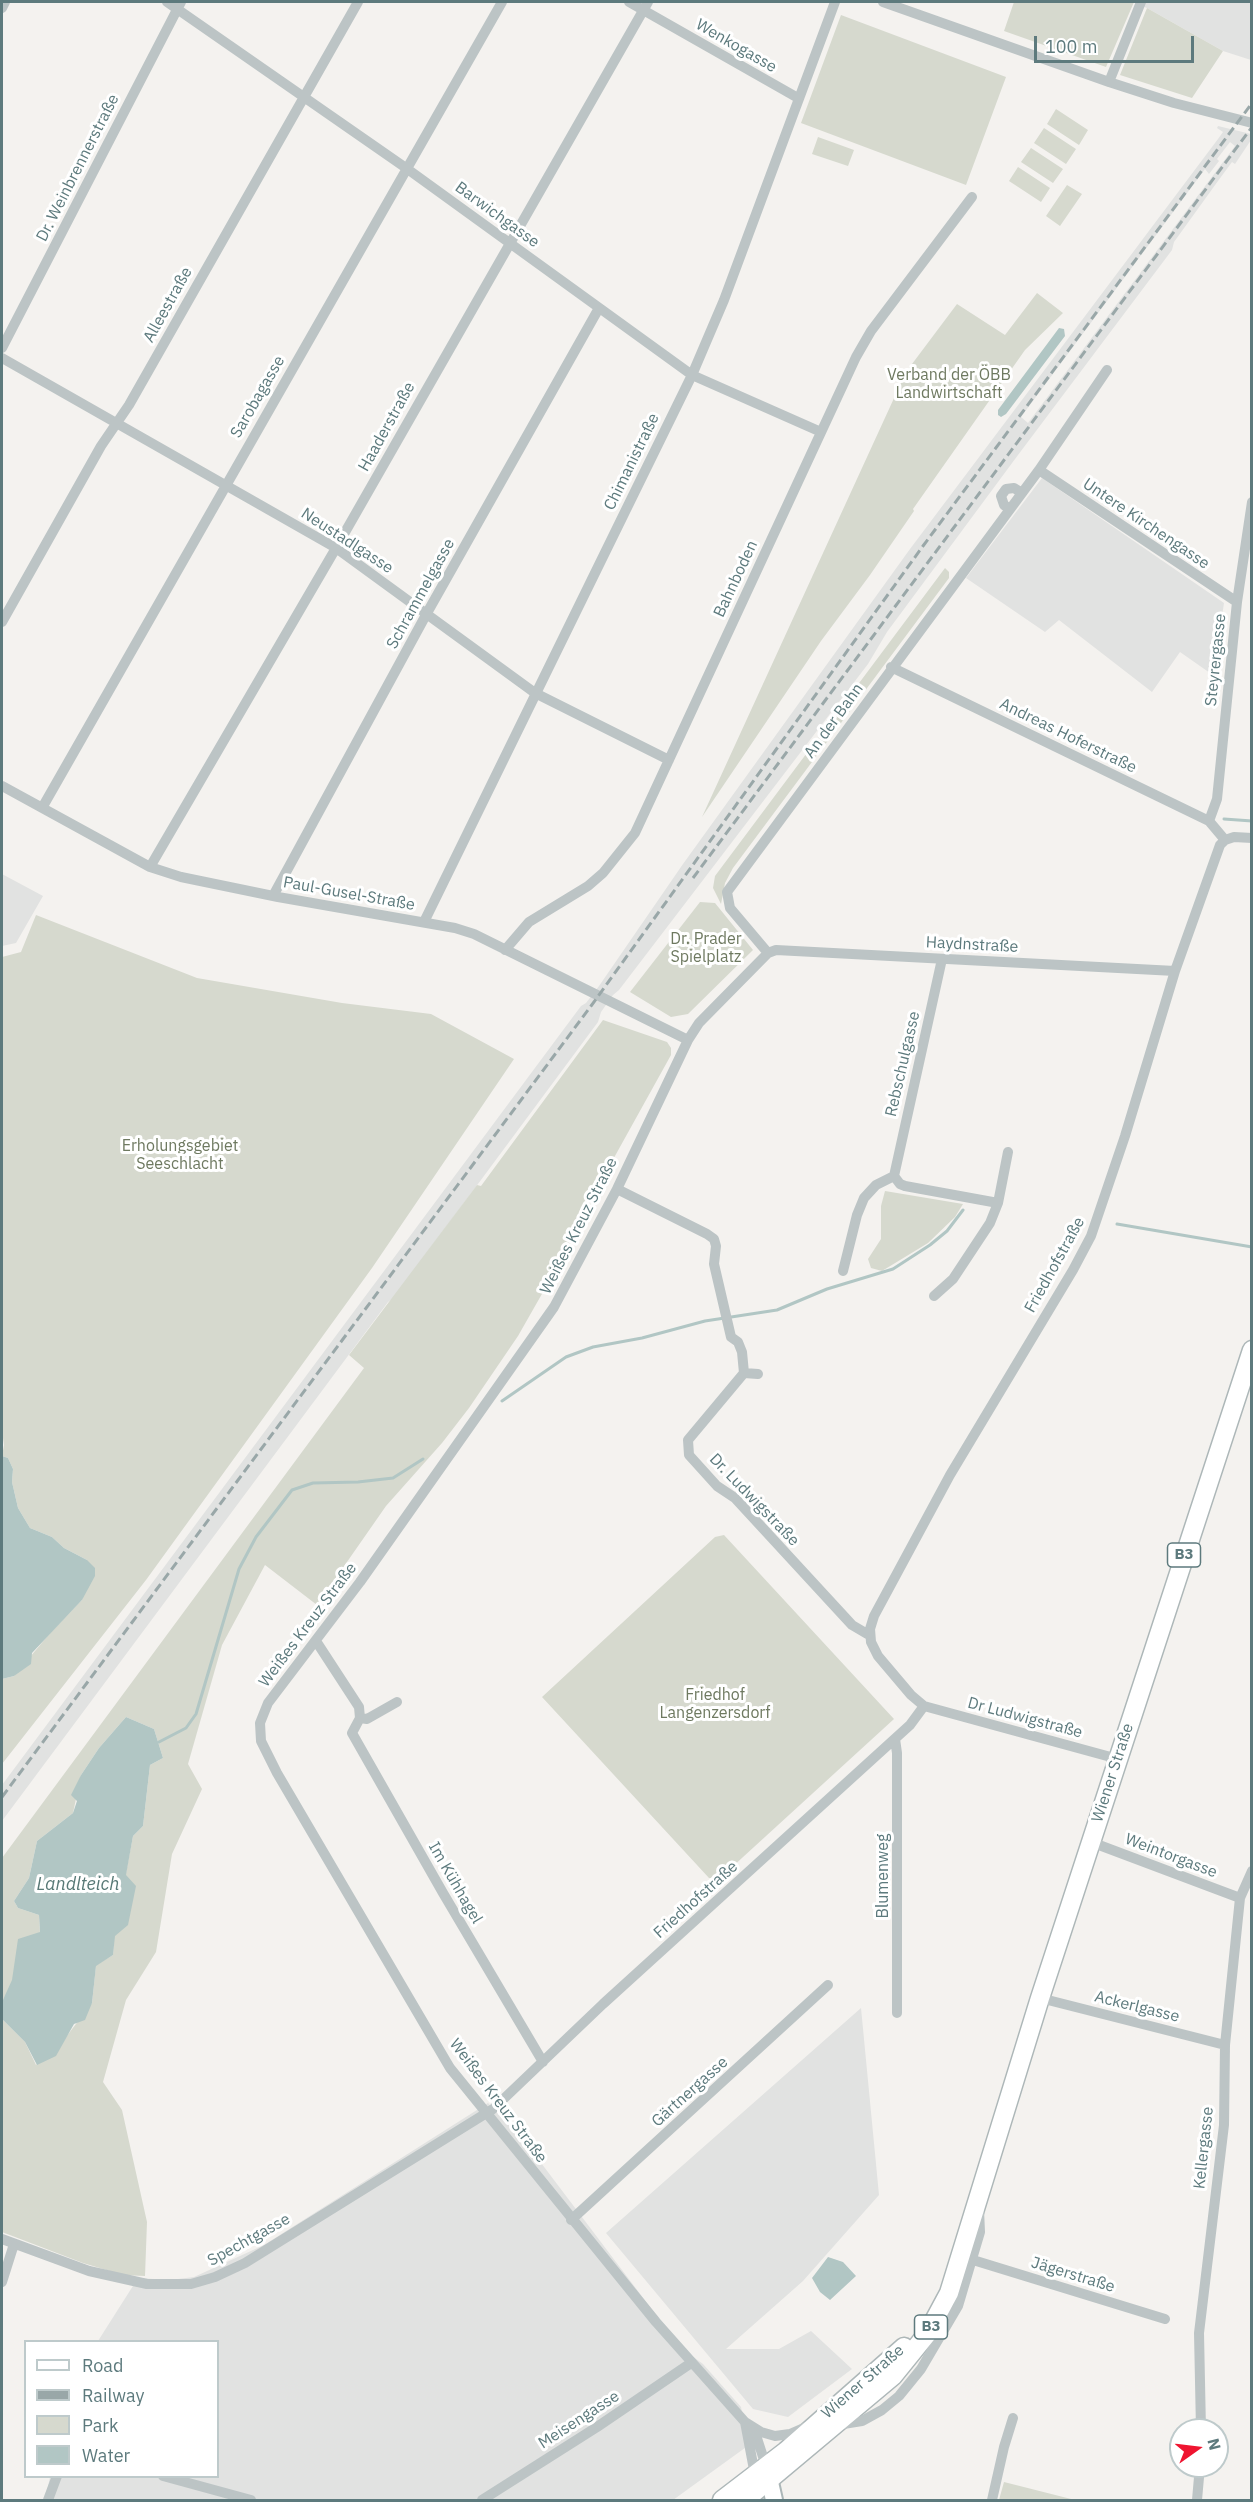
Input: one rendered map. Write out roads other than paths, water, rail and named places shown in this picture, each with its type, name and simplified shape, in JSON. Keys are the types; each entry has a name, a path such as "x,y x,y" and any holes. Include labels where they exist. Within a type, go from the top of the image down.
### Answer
{"main road":[{"name":"Wiener Straße","path":"722,2500 759,2485 827,2423 893,2376 927,2334 949,2293 1040,1998 1251,1350"},
{"path":"759,2485 774,2500"}],"street":[{"path":"2,8 5,2"},
{"name":"Barwichgasse","path":"167,2 179,5 692,375 821,432"},
{"name":"Alleestraße","path":"2,622 358,2"},
{"name":"Sarobagasse","path":"42,807 502,2"},
{"name":"Wenkogasse","path":"629,2 646,6 798,98"},
{"name":"Chimanistraße","path":"424,922 692,375 724,300 835,2"},
{"path":"883,2 1109,82 1174,103 1251,123"},
{"path":"1109,82 1141,2"},
{"name":"Dr. Weinbrennerstraße","path":"2,348 179,5"},
{"name":"Haaderstraße","path":"150,867 336,548 508,243 646,6"},
{"name":"Bahnboden","path":"506,950 529,922 588,886 615,861 635,833 856,357 871,331 972,197"},
{"name":"Schrammelgasse","path":"273,896 427,613 599,308"},
{"name":"Neustadlgasse","path":"2,358 336,548 535,693 669,760"},
{"name":"An der Bahn","path":"768,953 730,908 727,892 891,667 1010,509 1004,505 1001,496 1006,489 1014,488 1022,493 1107,370"},
{"name":"Untere Kirchengasse","path":"1039,470 1237,602"},
{"name":"Steyrergasse","path":"1209,821 1217,799 1237,602 1247,577 1251,502"},
{"name":"Andreas Hoferstraße","path":"891,667 1209,821 1225,840"},
{"name":"Paul-Gusel-Straße","path":"2,786 150,867 181,877 468,932 688,1040"},
{"path":"1225,840 1234,837 1251,838"},
{"name":"Friedhofstraße","path":"869,1635 874,1616 950,1475 1091,1236 1125,1136 1175,971 1220,845 1225,840"},
{"name":"Haydnstraße","path":"768,953 776,950 1175,971"},
{"name":"Weißes Kreuz Straße","path":"759,2485 749,2425 691,2363 571,2220 450,2068 277,1773 261,1740 260,1723 268,1703 431,1483 554,1307 617,1189 688,1040 699,1023 768,953"},
{"name":"Rebschulgasse","path":"894,1176 942,959"},
{"path":"934,1296 953,1279 990,1223 998,1203 1008,1152"},
{"path":"843,1271 857,1215 864,1198 876,1185 894,1176 904,1186 998,1203"},
{"path":"617,1189 714,1239 716,1246 714,1264 731,1337 738,1342 742,1352 744,1373 758,1374"},
{"name":"Dr. Ludwigstraße","path":"744,1373 688,1440 689,1455 717,1486 735,1498 856,1629 869,1635"},
{"path":"869,1635 874,1649 884,1664 911,1695 924,1706"},
{"name":"Im Kühhagel","path":"316,1641 359,1707 360,1718 352,1732 443,1893 543,2062"},
{"path":"360,1718 367,1719 397,1702"},
{"name":"Friedhofstraße","path":"486,2114 895,1739 910,1725 924,1706"},
{"name":"Dr Ludwigstraße","path":"924,1706 1118,1760"},
{"name":"Blumenweg","path":"895,1739 897,1753 897,2013"},
{"name":"Weintorgasse","path":"1091,1842 1240,1898"},
{"name":"Kellergasse","path":"1201,2418 1199,2333 1224,2125 1225,2045 1240,1898 1251,1871"},
{"name":"Gärtnergasse","path":"571,2220 828,1985"},
{"name":"Ackerlgasse","path":"1040,1998 1225,2045"},
{"name":"Spechtgasse","path":"2,2239 78,2268 122,2280 171,2285 199,2282 245,2263 486,2114"},
{"name":"Wiener Straße","path":"827,2423 862,2421 899,2396 913,2382 955,2314 980,2232 978,2198"},
{"path":"2,2282 14,2244"},
{"name":"Jägerstraße","path":"973,2260 1165,2319"},
{"name":"Meisengasse","path":"482,2500 597,2427 691,2363"},
{"path":"992,2500 1013,2418"},
{"path":"749,2425 766,2434 781,2436 827,2423"},
{"path":"48,2500 56,2478"},
{"path":"170,2478 251,2500"},
{"path":"1197,2500 1199,2478"}],"water":[{"path":"1059,328 1064,329 1065,336 1006,414 1001,417 998,415 998,410"},
{"path":"2,1456 8,1458 13,1469 12,1482 18,1508 30,1528 52,1537 64,1548 87,1560 95,1568 95,1576 82,1600 32,1653 31,1664 14,1676 2,1679"},
{"name":"Landlteich","path":"126,1717 154,1729 163,1758 150,1765 143,1826 133,1836 126,1875 136,1886 128,1925 115,1936 113,1955 96,1966 92,2003 85,2020 74,2024 56,2056 37,2065 25,2042 2,2019 2,2002 12,1980 18,1939 40,1932 39,1915 18,1908 14,1901 29,1878 37,1841 73,1813 77,1801 71,1795 81,1775 99,1748"},
{"path":"828,2257 843,2262 856,2276 830,2300 820,2292 812,2278"}],"waterway":[{"path":"1224,819 1252,821"},
{"path":"502,1401 566,1357 593,1347 642,1338 705,1321 777,1310 827,1289 893,1269 947,1231 963,1210"},
{"path":"1117,1224 1252,1247"},
{"path":"159,1742 186,1728 196,1714 239,1569 256,1537 292,1490 313,1483 358,1482 393,1478 423,1459"}],"railway":[{"path":"2,1797 591,1006 923,546 1252,103"},
{"path":"693,878 1252,127"}],"park label":[{"name":"Verband der ÖBB Landwirtschaft","path":"949,384"},
{"name":"Dr. Prader Spielplatz","path":"706,948"},
{"name":"Erholungsgebiet Seeschlacht","path":"180,1155"},
{"name":"Friedhof Langenzersdorf","path":"715,1704"}]}
